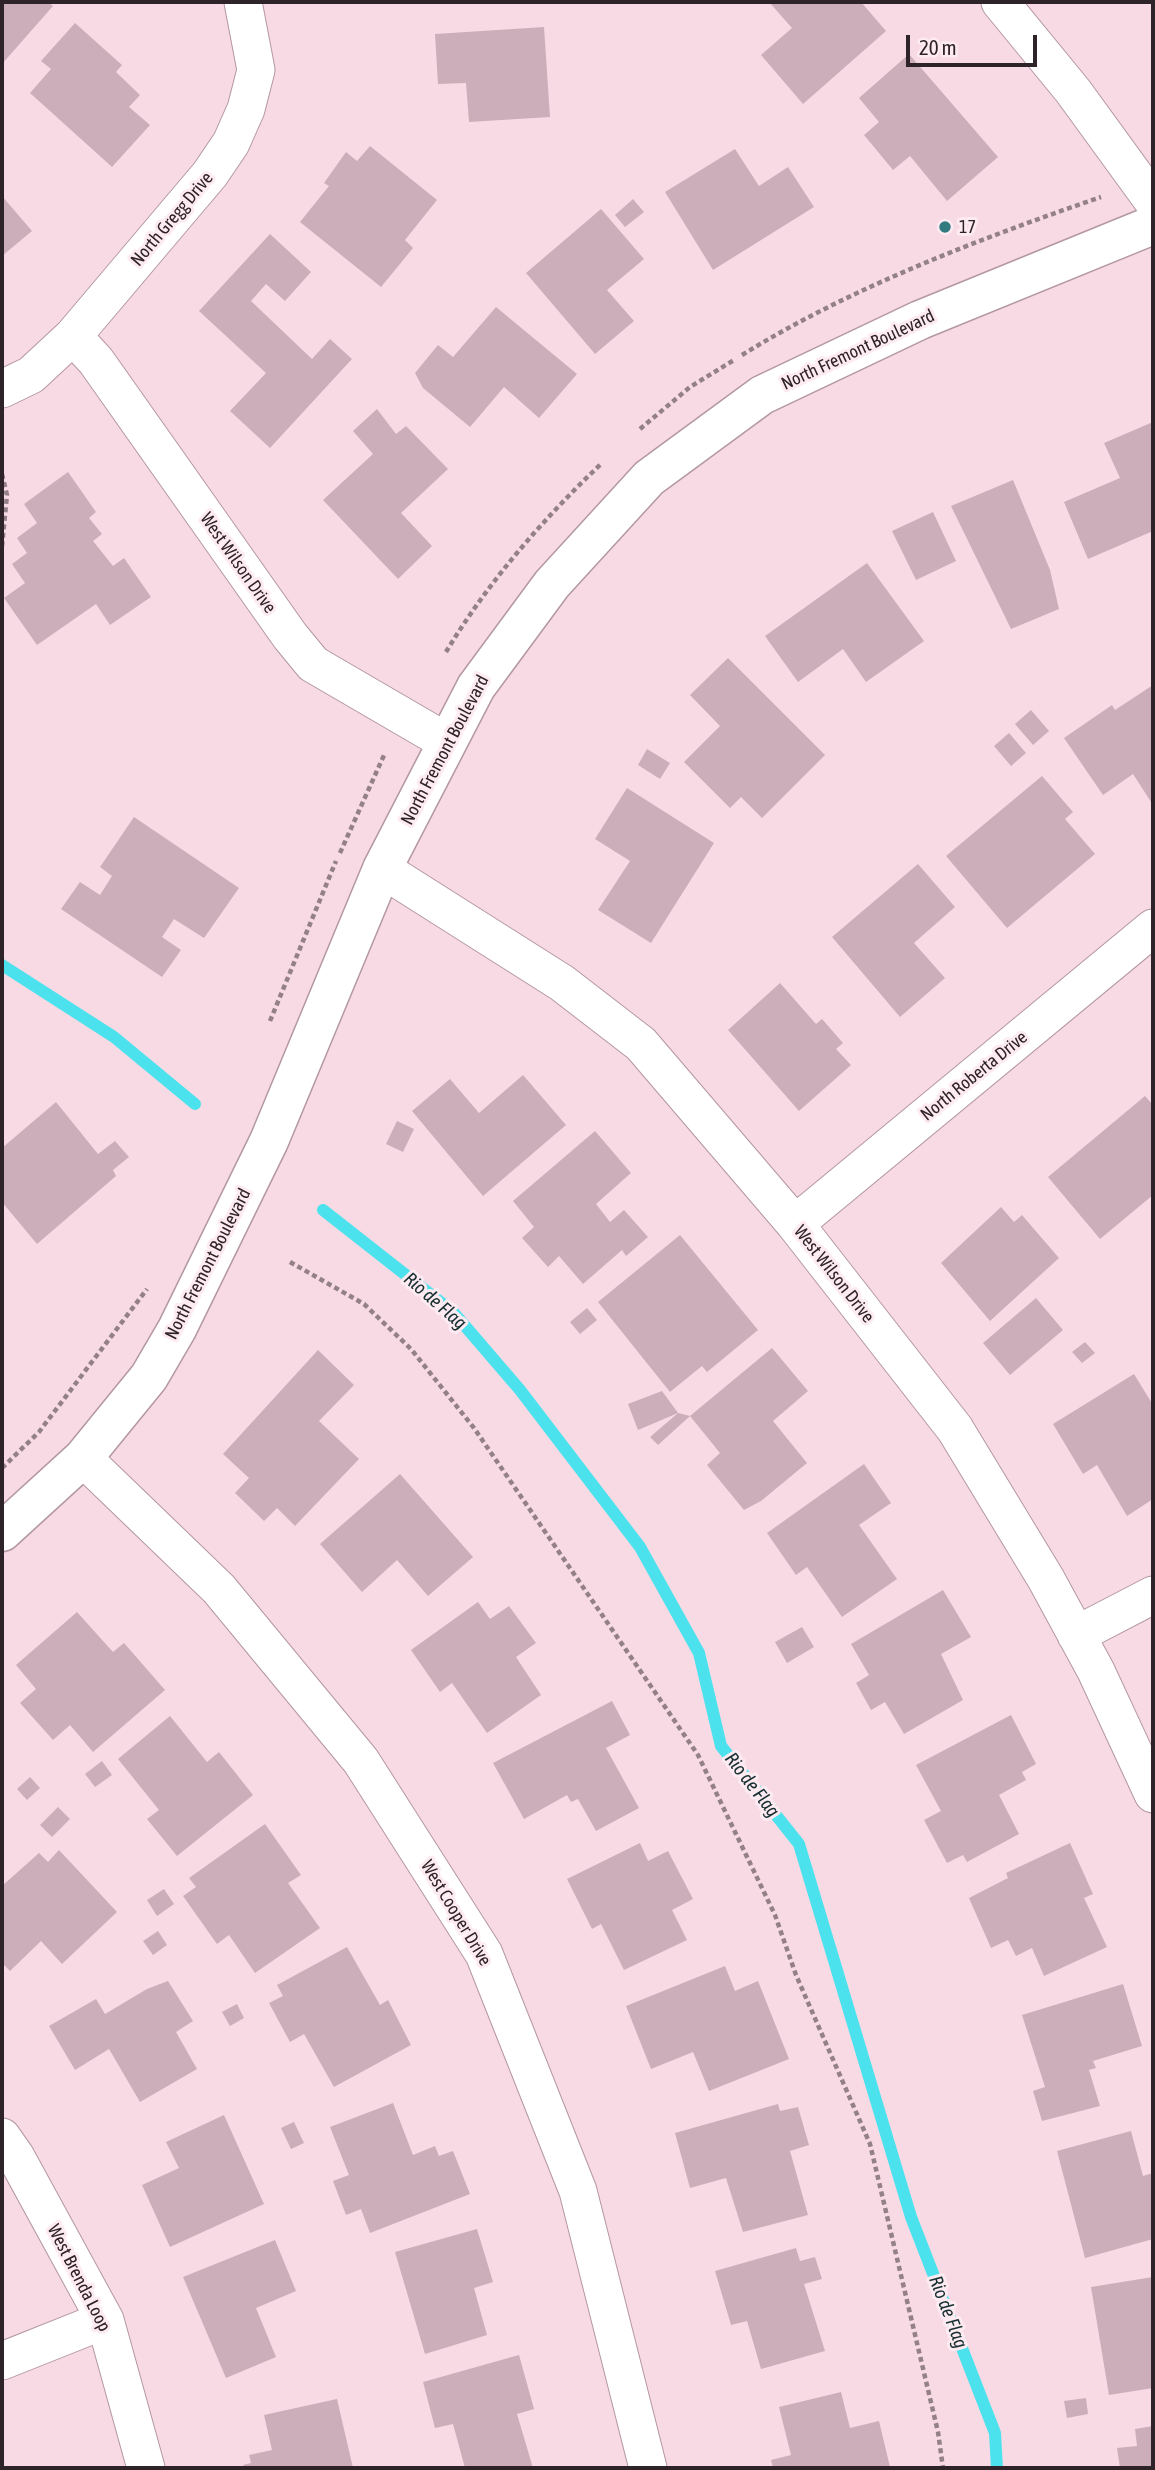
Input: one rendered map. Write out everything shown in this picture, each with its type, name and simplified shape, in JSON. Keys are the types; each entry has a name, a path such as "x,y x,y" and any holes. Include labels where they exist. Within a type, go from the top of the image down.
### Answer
{"street":[{"name":"North Gregg Drive","path":"2,388 31,375 73,336 210,174 231,143 247,109 256,70 243,2"},
{"path":"1000,2 1073,91 1153,201"},
{"name":"North Fremont Boulevard","path":"2,1532 83,1458 149,1377 177,1329 269,1141 382,869 476,687 552,584 649,478 762,394 920,320 1153,225"},
{"name":"West Wilson Drive","path":"73,336 96,360 290,636 313,664 447,742"},
{"name":"West Wilson Drive","path":"382,869 562,983 642,1044 795,1223 955,1429 1046,1579 1153,1794"},
{"name":"North Roberta Drive","path":"795,1223 1153,928"},
{"name":"West Cooper Drive","path":"83,1458 219,1589 361,1761 484,1954 578,2191 648,2468"},
{"path":"1076,1635 1153,1595"},
{"name":"West Brenda Loop","path":"2,2137 16,2157 105,2320 146,2468"},
{"path":"2,2361 105,2320"}],"path":[{"path":"2,474 7,495 2,546"},
{"path":"267,1028 377,767"},
{"path":"290,1262 364,1304 411,1349 474,1428 698,1755 775,1915 796,1975 870,2144 938,2432 943,2468"},
{"path":"2,1468 39,1432 152,1282"}],"building":[{"path":"2,2 48,2 53,6 2,64"},
{"path":"769,2 861,2 886,31 803,104 761,55 792,28"},
{"path":"75,23 122,65 116,72 140,95 129,107 150,125 112,167 30,93 51,69 41,61"},
{"path":"544,27 550,117 469,122 466,83 438,84 435,34"},
{"path":"909,54 998,157 947,201 910,156 893,170 864,135 879,122 859,98"},
{"path":"370,146 437,200 405,240 413,248 381,287 300,222 329,186 324,183 346,152 357,161"},
{"path":"735,149 759,186 788,167 814,207 713,270 665,192"},
{"path":"2,196 32,231 2,256"},
{"path":"633,199 644,212 625,227 615,215"},
{"path":"601,209 644,259 607,290 634,321 595,354 526,273"},
{"path":"270,234 311,272 285,301 266,284 251,301 312,359 330,339 352,359 270,448 230,411 266,373 199,311"},
{"path":"496,307 577,374 539,418 504,387 470,427 423,388 415,373 438,345 453,357"},
{"path":"377,409 396,434 406,426 448,469 401,513 432,546 398,579 323,500 373,454 353,431"},
{"path":"1153,422 1153,531 1088,559 1064,502 1120,478 1104,443"},
{"path":"68,472 96,512 89,518 102,534 93,541 113,566 124,558 151,597 110,625 96,604 37,645 4,598 25,583 12,564 27,553 17,538 37,523 24,504"},
{"path":"1013,480 1050,570 1059,609 1011,629 951,506"},
{"path":"933,512 956,561 916,580 892,531"},
{"path":"867,563 924,641 866,682 843,649 798,682 765,636"},
{"path":"728,658 825,755 762,818 741,797 730,808 684,762 720,726 690,695"},
{"path":"1153,685 1153,805 1133,774 1103,795 1064,738 1112,705 1115,710"},
{"path":"1031,710 1049,731 1033,745 1015,724"},
{"path":"1009,733 1026,753 1011,766 994,746"},
{"path":"647,749 670,763 660,779 638,765"},
{"path":"1042,776 1073,812 1065,819 1095,854 1007,928 946,856"},
{"path":"627,788 714,843 651,943 598,910 630,861 595,839"},
{"path":"134,817 239,888 204,938 174,919 162,937 181,950 162,977 61,909 80,882 100,895 112,876 100,867"},
{"path":"918,864 955,907 914,943 945,978 900,1017 832,937"},
{"path":"780,983 816,1024 822,1019 843,1043 836,1049 851,1065 799,1111 728,1030"},
{"path":"523,1075 566,1125 483,1196 412,1111 450,1079 479,1113"},
{"path":"1145,1096 1153,1105 1153,1195 1100,1239 1048,1177"},
{"path":"56,1102 98,1154 115,1141 129,1157 113,1170 116,1176 37,1244 2,1202 2,1148"},
{"path":"397,1121 414,1129 403,1152 386,1144"},
{"path":"595,1131 631,1173 596,1204 610,1222 624,1210 648,1237 626,1256 622,1250 583,1284 559,1256 548,1267 522,1238 534,1227 513,1201"},
{"path":"1001,1207 1014,1222 1022,1215 1059,1258 990,1321 941,1263"},
{"path":"680,1235 758,1330 707,1372 702,1366 670,1392 598,1302"},
{"path":"1036,1298 1063,1330 1010,1375 983,1343"},
{"path":"587,1308 597,1320 580,1334 570,1322"},
{"path":"1085,1342 1095,1353 1082,1363 1072,1352"},
{"path":"772,1348 808,1391 773,1421 807,1463 761,1501 744,1510 707,1465 720,1453 690,1416"},
{"path":"318,1350 354,1385 319,1421 359,1459 295,1526 277,1508 264,1521 235,1493 249,1478 223,1454"},
{"path":"1134,1374 1153,1405 1153,1499 1127,1516 1097,1465 1083,1474 1053,1424"},
{"path":"662,1391 678,1413 638,1430 628,1404"},
{"path":"678,1413 690,1416 658,1445 650,1437"},
{"path":"864,1464 891,1503 859,1525 897,1579 842,1617 807,1567 796,1575 767,1533"},
{"path":"400,1474 473,1557 428,1596 397,1560 362,1592 320,1544"},
{"path":"943,1590 971,1637 941,1654 963,1700 904,1734 885,1702 871,1710 856,1683 869,1675 851,1644"},
{"path":"478,1602 490,1619 509,1606 536,1643 516,1657 541,1695 487,1733 452,1683 440,1692 411,1650"},
{"path":"77,1612 113,1652 124,1643 165,1690 93,1752 70,1725 53,1740 20,1703 36,1689 16,1665"},
{"path":"802,1627 814,1647 787,1663 775,1642"},
{"path":"612,1701 630,1735 606,1748 639,1808 596,1831 578,1799 571,1802 567,1795 524,1819 493,1763"},
{"path":"1011,1715 1036,1764 1022,1772 1026,1780 999,1795 1019,1834 967,1862 963,1855 947,1863 924,1820 941,1811 916,1765"},
{"path":"170,1716 207,1762 219,1752 253,1795 177,1856 147,1819 159,1810 118,1759"},
{"path":"102,1761 112,1775 95,1787 85,1774"},
{"path":"30,1777 40,1788 27,1800 17,1789"},
{"path":"58,1807 70,1819 52,1837 40,1825"},
{"path":"265,1824 301,1875 288,1883 320,1928 255,1973 229,1935 217,1944 183,1896 196,1887 189,1878"},
{"path":"640,1843 648,1861 668,1851 693,1899 672,1910 687,1940 624,1970 601,1924 592,1929 567,1879"},
{"path":"1070,1843 1093,1894 1084,1898 1107,1947 1044,1976 1032,1948 1016,1956 1008,1940 991,1948 969,1898 1008,1878 1006,1873"},
{"path":"59,1850 117,1912 62,1964 41,1941 10,1971 2,1963 2,1886 39,1853 48,1862"},
{"path":"164,1889 174,1904 157,1916 147,1900"},
{"path":"158,1931 167,1945 153,1955 143,1941"},
{"path":"347,1947 380,2005 388,2000 411,2045 334,2087 304,2034 290,2042 269,2003 283,1996 277,1985"},
{"path":"725,1966 735,1991 758,1981 789,2059 709,2091 693,2052 651,2069 626,2006"},
{"path":"168,1981 193,2021 176,2032 197,2069 140,2102 109,2049 75,2070 49,2026 96,1999 105,2014 147,1989"},
{"path":"1123,1984 1142,2046 1093,2061 1096,2068 1089,2070 1100,2106 1042,2121 1033,2091 1045,2087 1022,2015"},
{"path":"237,2004 244,2018 230,2026 222,2012"},
{"path":"393,2103 413,2155 435,2146 439,2156 453,2151 470,2194 370,2233 361,2209 346,2215 333,2181 349,2175 330,2127"},
{"path":"778,2104 780,2111 798,2107 809,2145 790,2151 808,2215 743,2232 726,2178 690,2188 675,2133"},
{"path":"224,2115 264,2204 170,2247 142,2185 179,2168 166,2142"},
{"path":"294,2122 304,2143 291,2149 281,2128"},
{"path":"1131,2131 1143,2176 1153,2173 1153,2239 1085,2258 1057,2151"},
{"path":"477,2229 493,2282 474,2288 487,2335 425,2354 395,2252"},
{"path":"275,2240 296,2291 256,2308 276,2357 226,2378 183,2277"},
{"path":"796,2248 800,2261 815,2257 822,2279 804,2284 825,2351 761,2369 747,2321 731,2325 715,2271"},
{"path":"1153,2277 1153,2388 1109,2395 1091,2287"},
{"path":"519,2355 534,2409 517,2414 533,2468 465,2468 453,2424 435,2428 423,2382"},
{"path":"841,2392 850,2428 879,2421 890,2467 773,2468 771,2460 791,2455 779,2407"},
{"path":"1086,2398 1088,2414 1067,2418 1064,2401"},
{"path":"337,2399 353,2468 244,2468 243,2465 251,2463 249,2455 272,2450 264,2415"},
{"path":"1153,2426 1153,2468 1120,2468 1117,2448 1137,2446 1135,2429"}],"waterway":[{"name":"Rio de Flag","path":"2,965 114,1037 195,1104"},
{"name":"Rio de Flag","path":"323,1210 453,1312 520,1390 640,1547 699,1653 721,1746 799,1844 911,2217 995,2433 997,2468"}],"place":[{"name":"17","path":"945,227"}]}
